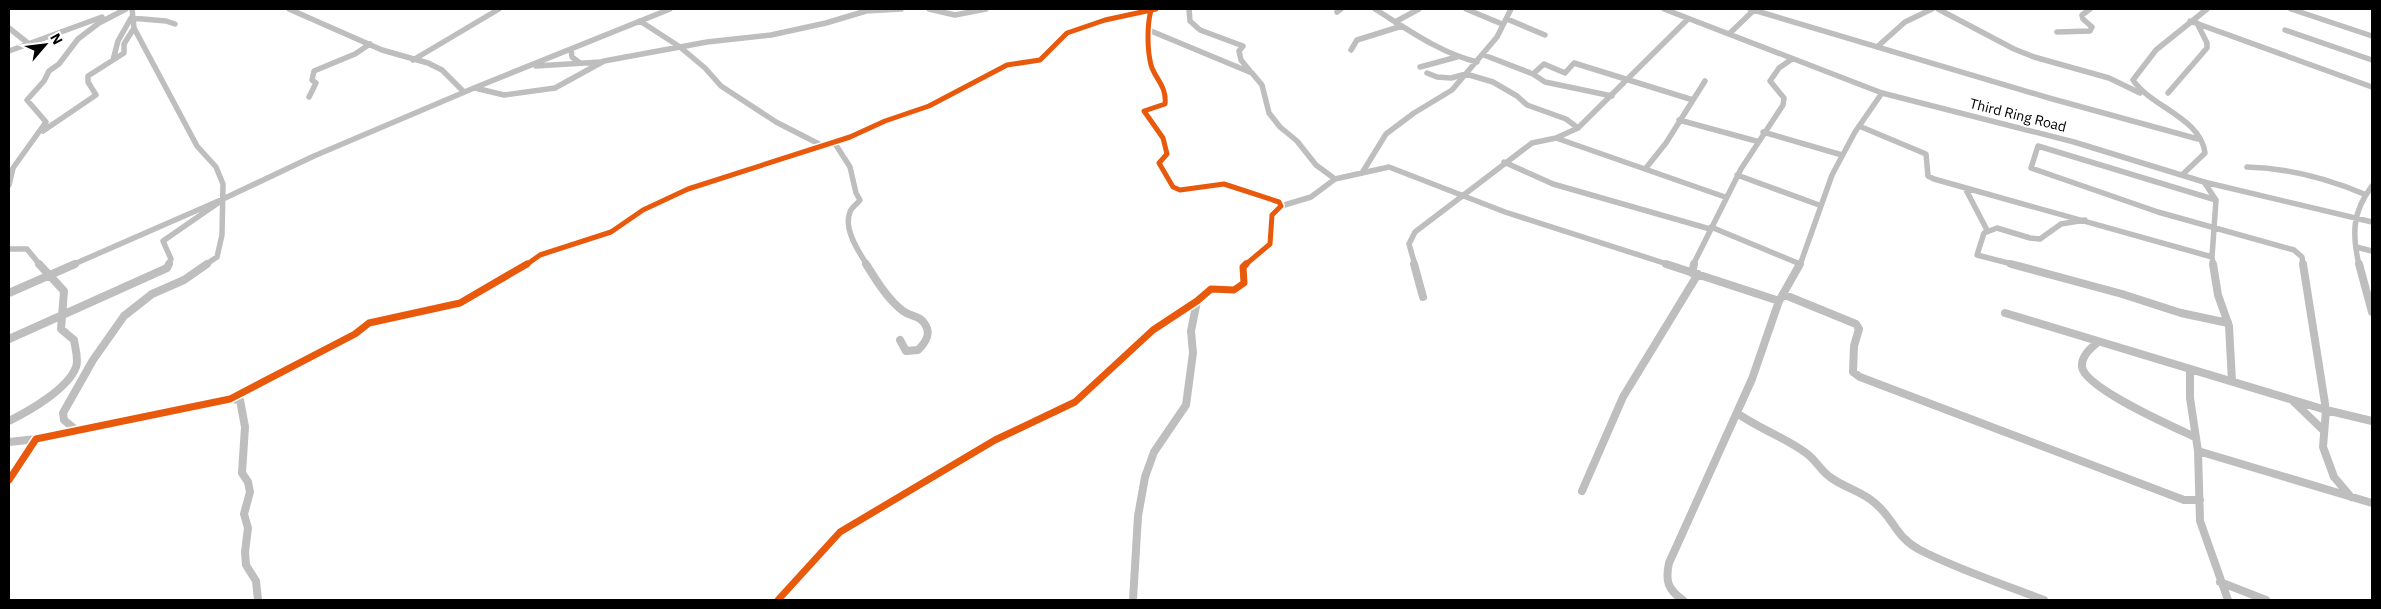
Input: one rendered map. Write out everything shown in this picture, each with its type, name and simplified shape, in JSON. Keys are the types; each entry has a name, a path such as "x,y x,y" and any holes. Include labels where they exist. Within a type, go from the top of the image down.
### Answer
{"street":[{"path":"9,51 125,9"},
{"path":"9,186 13,168 46,122 27,100 44,82 49,71 59,64 78,39 99,23 125,9"},
{"path":"113,60 118,42 131,18 132,9"},
{"path":"288,9 396,55 442,70 464,92"},
{"path":"413,60 499,9"},
{"path":"653,16 654,9"},
{"path":"9,293 222,200 314,156 464,92 670,9"},
{"path":"529,66 604,61 680,47 754,38 826,23 866,11 902,9"},
{"path":"929,9 955,15 986,9"},
{"path":"1154,9 1148,19 1151,31 1151,66 1166,95 1166,100 1165,104 1144,111 1160,132 1167,150 1167,155 1158,163 1169,181 1180,190 1224,184 1279,202 1281,206"},
{"path":"9,442 230,399 355,334 369,323 460,303 521,269 540,255 611,232 643,210 675,194 834,142 929,106 1008,65 1040,60 1066,33 1105,20 1154,9"},
{"path":"1189,9 1190,21 1200,30 1243,46 1239,51 1241,60 1262,85 1269,112 1280,127 1297,140 1316,165 1335,179"},
{"path":"1376,9 1395,22 1458,57 1477,62"},
{"path":"1395,22 1419,9"},
{"path":"1466,9 1502,24"},
{"path":"1362,173 1386,134 1414,113 1452,90 1497,37 1511,9"},
{"name":"Third Ring Road","path":"1664,9 1882,93 2074,142 2204,182 2372,222"},
{"path":"1729,34 1752,9 1877,47 2198,139 2204,143 2205,153 2182,175"},
{"path":"1877,47 1905,22 1932,9"},
{"path":"1938,9 2014,49 2034,57 2109,78 2145,95 2190,126 2198,139"},
{"path":"2057,32 2062,34 2070,31 2090,31 2092,27 2083,19 2082,15 2090,9"},
{"path":"2145,95 2133,80 2137,71 2190,21 2207,9"},
{"path":"2291,9 2372,36"},
{"path":"131,18 166,21 175,24"},
{"path":"76,430 64,420 63,413 91,368 93,360 124,316 152,294 184,280 217,256 222,235 223,184 216,167 197,146 134,28 131,18"},
{"path":"1423,297 1409,244 1415,232 1465,195 1504,162 1532,143 1556,138 1578,128 1688,18"},
{"path":"1507,19 1544,35"},
{"path":"640,21 680,47 705,68 721,86 776,122 821,145"},
{"path":"2190,21 2372,87"},
{"path":"2168,93 2207,48 2207,43 2197,23"},
{"path":"1351,50 1357,40 1402,26"},
{"path":"9,28 29,44"},
{"path":"36,135 70,114 79,105 92,100 96,95 88,82 88,76 124,53 124,44 134,28"},
{"path":"2285,30 2372,60"},
{"path":"1151,31 1252,73"},
{"path":"309,97 316,83 312,80 314,70 355,54 370,44"},
{"path":"571,48 572,57 580,63"},
{"path":"1484,54 1533,74 1545,82 1612,96"},
{"path":"1420,67 1438,60 1458,57"},
{"path":"1695,274 1692,266 1725,197 1756,142 1783,105 1784,98 1770,79 1776,70 1792,59"},
{"path":"474,88 504,95 555,88 604,61"},
{"path":"1533,74 1544,64 1565,73 1574,63 1628,78 1693,100"},
{"path":"1427,73 1444,78 1466,74 1493,82 1517,96 1527,105 1566,118 1578,128"},
{"path":"1646,168 1666,143 1705,81"},
{"path":"1683,600 1668,588 1666,577 1669,563 1752,379 1782,298 1800,264 1818,214 1819,204 1842,155 1882,93"},
{"path":"1679,120 1756,142"},
{"path":"1860,126 1926,154 1928,176 1996,197 2085,220 2212,257"},
{"path":"1763,132 1842,155"},
{"path":"1556,138 1725,197"},
{"path":"834,142 850,166 856,193 860,200 849,211 847,227 863,260 883,289 902,310 921,318 928,330 929,336 927,341 918,350 906,351 902,347 900,340"},
{"path":"2216,200 2038,146 2031,168 2090,187 2124,201 2294,250 2302,257 2326,410 2323,448 2334,477 2350,497"},
{"path":"1504,162 1553,184 1710,228 1800,264"},
{"path":"778,600 840,532 995,440 1075,402 1154,330 1197,301 1211,289 1234,290 1244,282 1243,267 1270,244 1272,215 1281,206 1311,197 1335,179 1382,166 1465,195 1505,212 1695,274 1782,298 1856,324 1859,328 1854,346 1853,372 1860,377 1883,384 2184,500 2200,500"},
{"path":"2247,167 2263,167 2304,174 2336,182 2364,194"},
{"path":"1737,175 1819,204"},
{"path":"2204,182 2216,200 2212,257 2218,295 2228,323 2232,381"},
{"path":"2372,186 2364,194 2354,219 2352,234 2372,312"},
{"path":"1965,188 1972,197 1980,221 1987,230"},
{"path":"1973,204 1985,197 1996,197"},
{"path":"9,339 64,316 167,268 171,259 163,241 217,206 222,200"},
{"path":"2085,220 2061,224 2056,226 2048,236 2036,239 2005,229 1987,230 1984,233 1977,254 1980,257 2228,323"},
{"path":"2356,247 2372,251"},
{"path":"9,249 27,249 34,261 51,275 64,291 62,305 64,316 61,329 74,340 76,367 55,392 9,421"},
{"path":"1582,491 1606,432 1623,398 1695,274"},
{"path":"1133,600 1138,516 1145,477 1154,452 1186,405 1193,353 1190,331 1197,301"},
{"path":"2005,313 2190,370 2326,410 2372,421"},
{"path":"2098,342 2085,354 2082,368 2087,378 2131,405 2195,437"},
{"path":"2190,370 2190,398 2198,451 2200,521 2220,582 2228,600"},
{"path":"230,399 240,400 243,408 244,457 242,473 248,482 250,492 244,507 248,528 245,552 246,565 256,581 258,600"},
{"path":"2290,399 2324,431"},
{"path":"1737,413 1754,426 1804,451 1815,459 1820,468 1831,478 1858,491 1877,504 1900,537 1919,550 2044,600"},
{"path":"9,480 36,438"},
{"path":"2198,451 2372,503"},
{"path":"2220,582 2266,600"}],"cycle path":[{"path":"9,480 36,439 230,399 355,334 369,323 460,303 521,269 540,255 611,232 643,210 688,189 850,137 885,121 929,106 1007,65 1040,60 1067,33 1105,20 1156,9"},
{"path":"778,600 840,532 995,440 1075,402 1153,330 1197,301 1211,289 1234,290 1244,283 1243,267 1270,244 1272,215 1281,206 1279,202 1224,184 1180,190 1173,187 1159,163 1168,150 1159,132 1144,111 1165,104 1166,100 1162,84 1151,66 1149,29 1151,10"}]}
